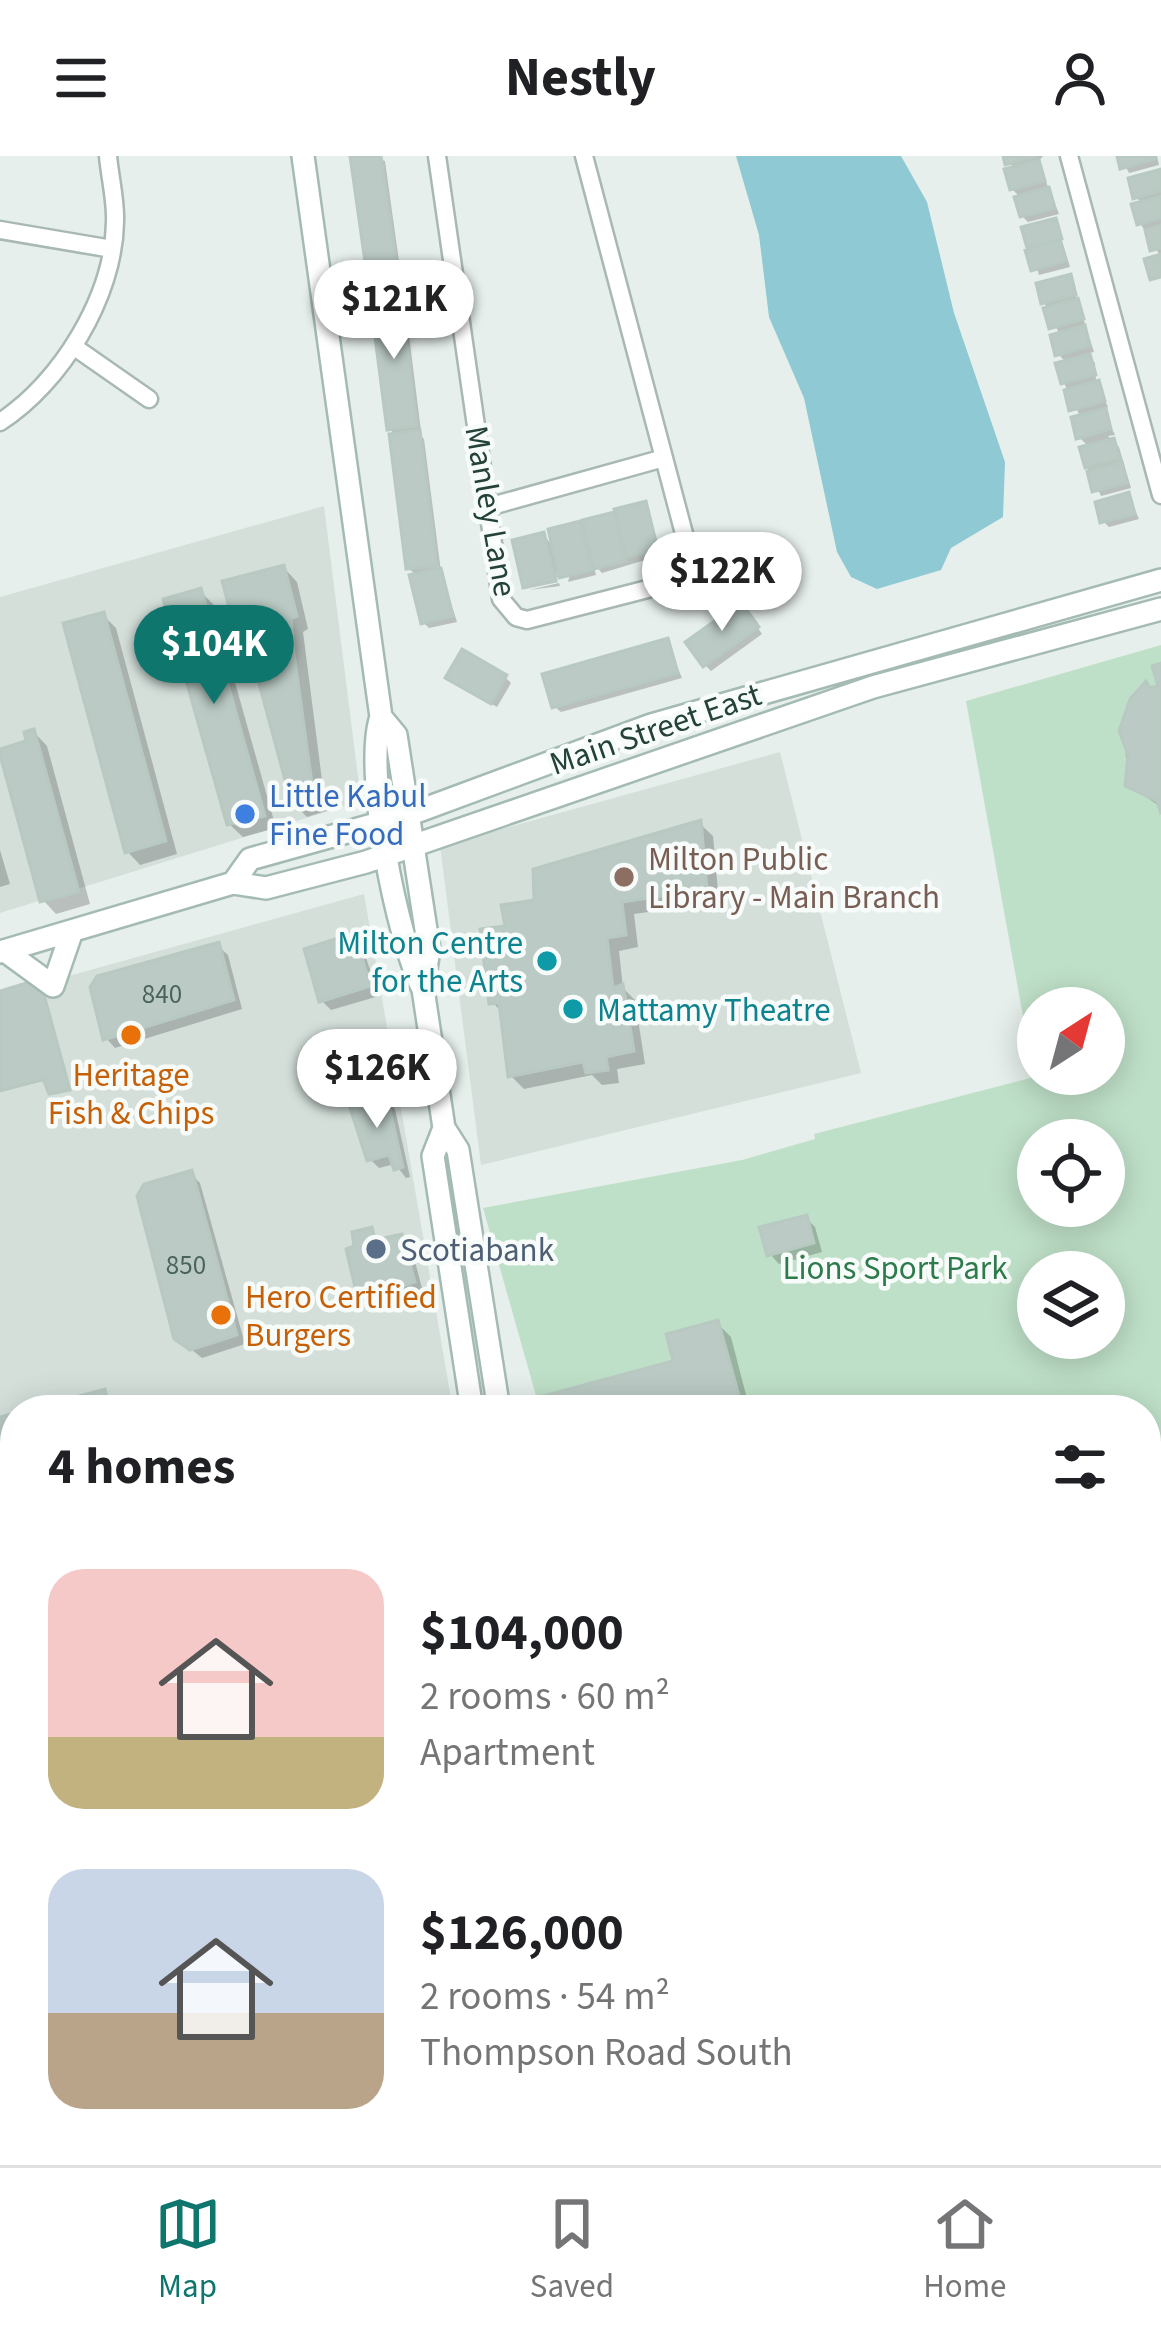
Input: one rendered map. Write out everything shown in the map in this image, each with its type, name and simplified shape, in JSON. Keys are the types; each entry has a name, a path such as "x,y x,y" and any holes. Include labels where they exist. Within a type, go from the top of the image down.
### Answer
{"main road":[{"path":"303,156 381,717 372,742 385,838 407,959 423,989"},
{"name":"Main Street East","path":"232,884 250,859 410,830 651,725 1161,580"},
{"name":"Main Street East","path":"2,952 232,884 266,888 410,830 873,687 1161,609"},
{"path":"381,717 396,735 429,949 423,989 444,1128 458,1150 498,1395"},
{"path":"2,952 52,986 72,932"},
{"path":"444,1128 433,1156 470,1395"}],"street":[{"path":"0,422 19,410 73,346 93,310 115,223 108,156"},
{"name":"Manley Lane","path":"437,156 501,599 516,617 536,620 667,584 688,569 691,560 584,156"},
{"path":"1069,156 1156,452 1161,495"},
{"path":"0,230 112,249"},
{"path":"73,346 149,399"},
{"path":"488,507 664,458"}],"shaded area":[{"path":"324,506 361,801 0,913 0,597"},
{"path":"780,752 861,1073 481,1165 440,846"},
{"path":"364,894 450,1395 0,1395 0,995"}],"green space":[{"name":"Lions Sport Park","path":"1161,645 1161,1395 536,1395 483,1208 742,1160 815,1139 814,1134 1017,1081 1017,1095 1125,1095 1125,987 1018,987 966,701"}],"water":[{"path":"736,156 901,156 927,202 954,313 1005,462 1003,517 951,548 941,570 877,589 851,577 837,552 804,398 769,317 759,235"}],"building":[{"path":"350,156 381,156 399,285 369,290"},
{"path":"1003,156 1037,156 1005,165"},
{"path":"1117,156 1154,156 1155,159 1120,169"},
{"path":"1039,160 1045,181 1010,190 1004,169"},
{"path":"1161,169 1161,191 1133,199 1128,178"},
{"path":"1049,187 1055,208 1020,217 1014,197"},
{"path":"1161,196 1161,218 1137,225 1131,204"},
{"path":"1056,218 1062,239 1027,248 1021,227"},
{"path":"1161,225 1161,248 1150,251 1145,230"},
{"path":"1060,240 1066,261 1031,271 1025,250"},
{"path":"1161,254 1161,277 1150,280 1144,259"},
{"path":"1071,274 1076,295 1041,304 1036,283"},
{"path":"400,294 417,426 387,430 370,298"},
{"path":"1078,298 1084,319 1049,329 1043,308"},
{"path":"1085,325 1090,346 1055,356 1050,335"},
{"path":"1090,354 1096,375 1061,384 1055,363"},
{"path":"1099,380 1105,401 1069,411 1064,390"},
{"path":"1106,408 1111,429 1076,439 1071,417"},
{"path":"420,430 437,566 406,569 389,434"},
{"path":"1114,438 1120,459 1085,468 1079,447"},
{"path":"1122,462 1127,483 1092,492 1087,471"},
{"path":"1129,492 1135,514 1100,523 1095,502"},
{"path":"646,501 658,550 626,557 614,509"},
{"path":"614,512 626,561 594,569 582,520"},
{"path":"580,521 592,570 559,578 548,529"},
{"path":"544,532 556,581 523,588 512,540"},
{"path":"284,565 297,616 291,619 294,653 314,798 292,806 245,632 236,634 222,581"},
{"path":"441,568 453,616 421,624 409,575"},
{"path":"201,588 265,816 227,825 163,599"},
{"path":"741,602 759,627 703,667 685,642"},
{"path":"104,612 166,841 125,853 63,623"},
{"path":"668,638 678,673 552,708 542,674"},
{"path":"462,649 507,675 491,704 445,678"},
{"path":"1161,663 1161,814 1157,801 1125,786 1128,755 1119,731 1130,699 1146,681 1150,688 1158,686 1152,666"},
{"path":"34,729 79,892 40,902 0,755 0,749 26,741 24,732"},
{"name":"Milton Centre for the Arts","path":"701,820 707,889 622,902 626,935 607,938 613,988 623,984 634,1051 606,1057 608,1070 586,1073 583,1062 508,1077 499,1003 489,1004 480,929 505,926 501,905 534,900 533,869"},
{"path":"354,933 371,986 319,1002 304,949"},
{"path":"219,942 234,1000 103,1040 90,987 97,976"},
{"path":"30,982 43,991 70,1090 49,1094 43,1079 0,1091 0,991"},
{"path":"387,1097 403,1167 394,1170 389,1155 367,1161 350,1108"},
{"path":"192,1170 237,1335 190,1350 174,1339 137,1196 144,1184"},
{"path":"807,1215 814,1243 767,1256 759,1227"},
{"path":"372,1227 375,1240 402,1234 415,1282 358,1300 346,1249 354,1246 352,1232"},
{"path":"718,1320 739,1395 546,1395 673,1361 666,1334"}],"place":[{"name":"Little Kabul Fine Food","path":"245,814"},
{"name":"Milton Public Library - Main Branch","path":"624,877"},
{"name":"Milton Centre for the Arts","path":"547,961"},
{"name":"Mattamy Theatre","path":"573,1009"},
{"name":"Heritage Fish & Chips","path":"131,1035"},
{"name":"Scotiabank","path":"376,1249"},
{"name":"Hero Certified Burgers","path":"221,1315"}]}
